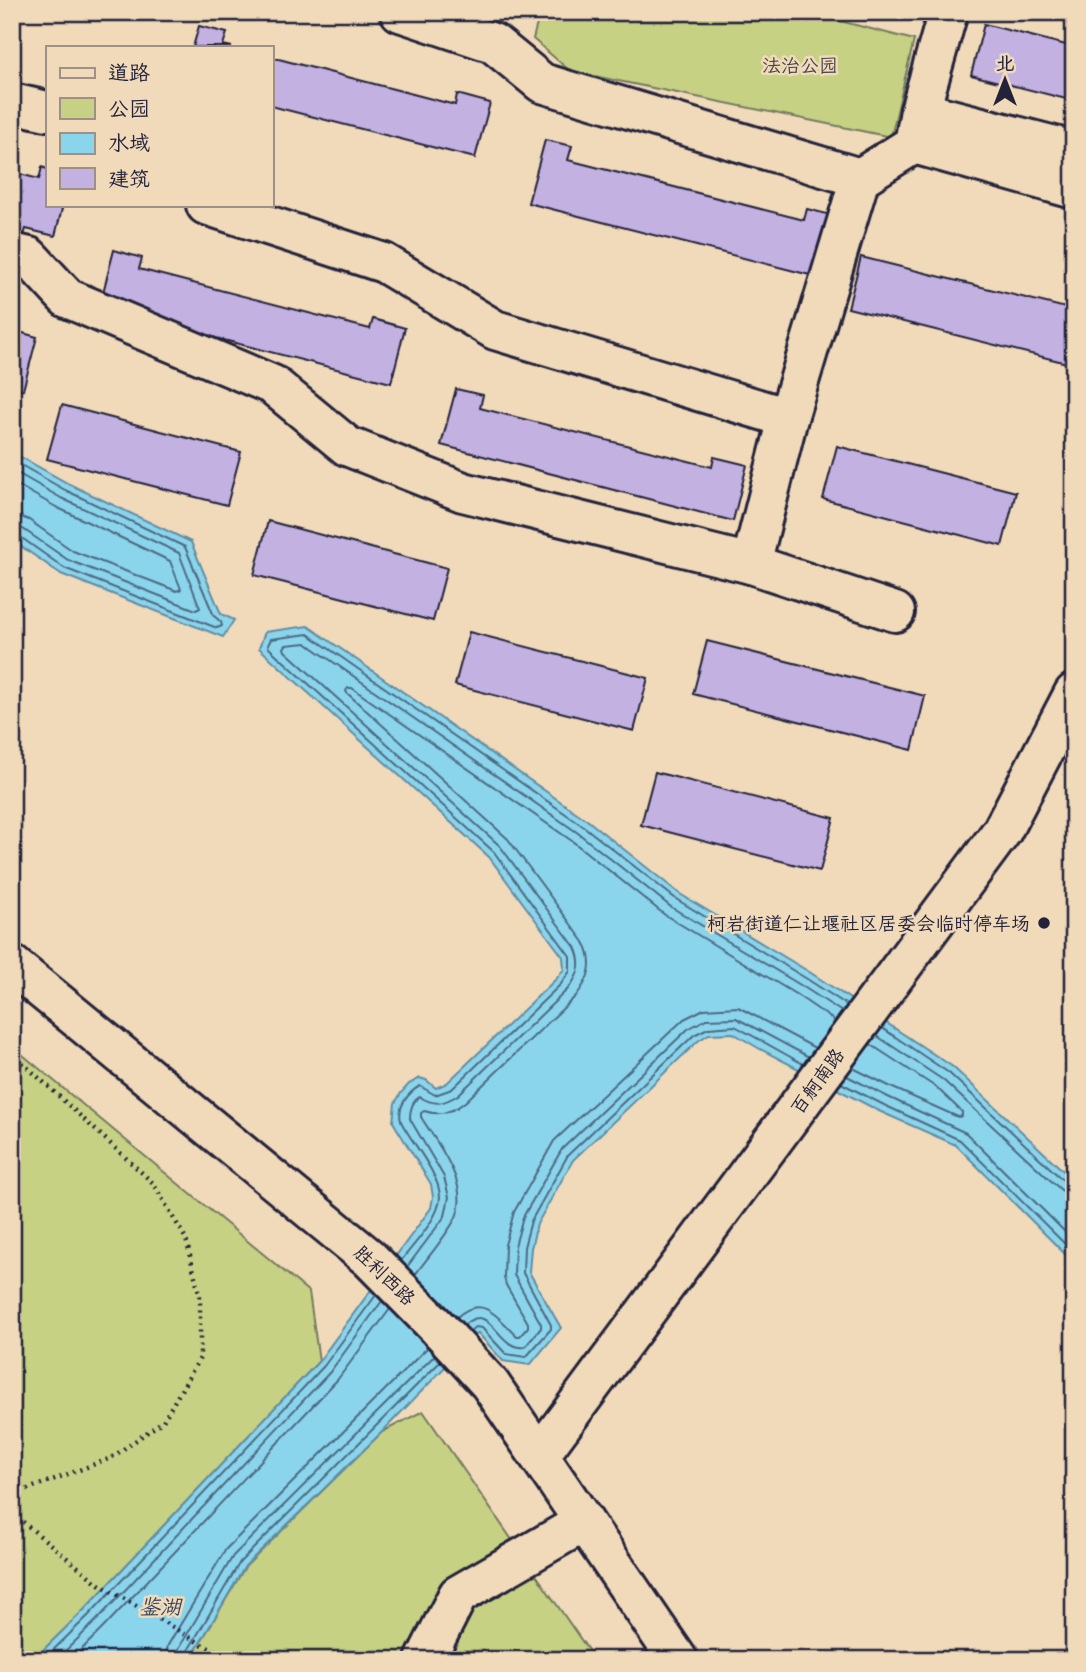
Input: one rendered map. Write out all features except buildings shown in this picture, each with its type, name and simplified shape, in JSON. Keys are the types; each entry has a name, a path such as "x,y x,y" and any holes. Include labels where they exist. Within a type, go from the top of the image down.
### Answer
{"street":[{"path":"400,12 494,43 542,83 860,178"},
{"path":"751,564 788,418 860,178 917,128 948,12"},
{"path":"12,103 46,111"},
{"path":"917,128 1074,151"},
{"path":"917,128 1074,189"},
{"path":"209,206 384,263 495,330 788,418"},
{"path":"12,253 29,257 67,298 273,385 347,446 463,492 751,564 895,612"},
{"name":"百舸南路","path":"539,1456 1002,831 1074,693"},
{"name":"胜利西路","path":"12,965 369,1258 444,1334 490,1384 678,1660"},
{"path":"425,1660 458,1595 584,1522"}],"path":[{"path":"12,1053 153,1184 186,1239 200,1297 200,1358 163,1421 111,1458 12,1495"},
{"path":"12,1513 99,1584 203,1645 234,1660"}],"green space":[{"name":"法治公园","path":"540,12 805,12 914,40 891,137 570,71 533,39"},
{"path":"12,1046 309,1292 319,1361 84,1610 33,1660 12,1660"},
{"path":"423,1411 595,1660 190,1660 245,1567 382,1432"}],"water":[{"path":"12,452 69,484 191,542 221,614 234,620 223,637 61,574 12,540"},
{"name":"鉴湖","path":"308,626 587,820 680,894 811,973 953,1067 1074,1181 1074,1263 956,1145 881,1112 733,1033 709,1034 698,1041 573,1160 537,1224 529,1272 561,1328 530,1365 503,1361 478,1333 382,1432 245,1566 190,1660 33,1660 84,1610 319,1361 431,1208 431,1184 393,1122 395,1103 401,1093 409,1084 420,1078 436,1088 447,1083 564,969 563,957 489,857 259,648 265,632"}],"place":[{"name":"柯岩街道仁让堰社区居委会临时停车场","path":"1044,923"}]}
